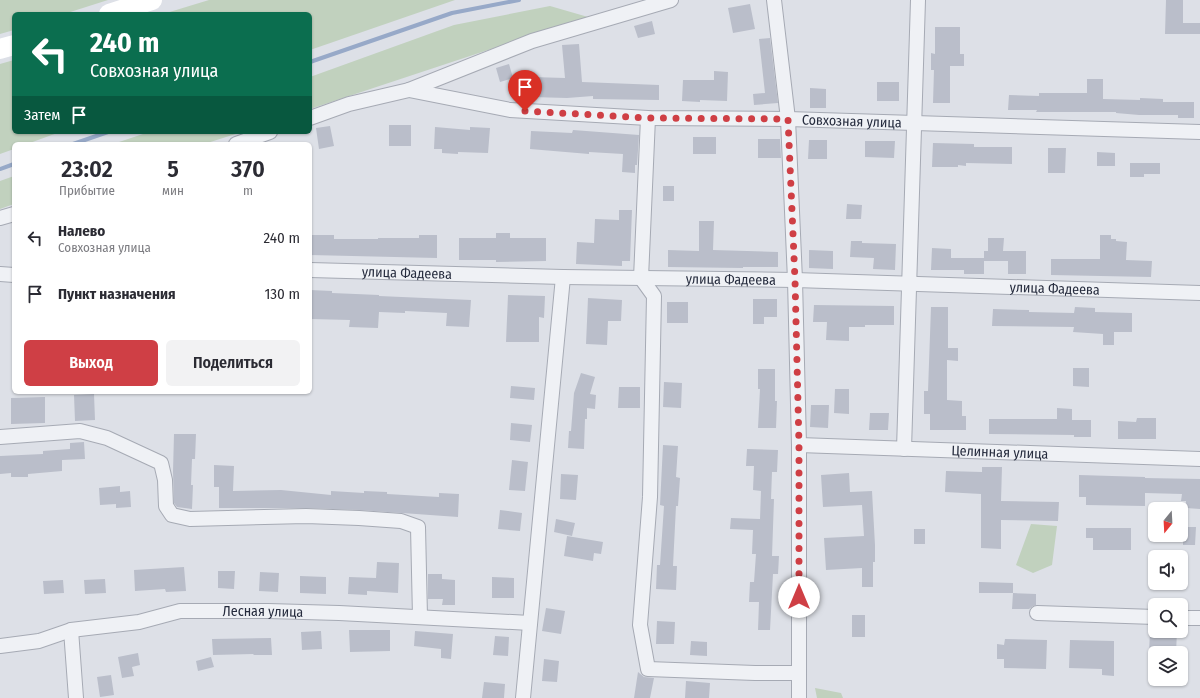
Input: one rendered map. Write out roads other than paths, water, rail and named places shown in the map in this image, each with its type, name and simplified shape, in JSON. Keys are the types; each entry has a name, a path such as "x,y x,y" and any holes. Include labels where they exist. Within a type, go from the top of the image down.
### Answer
{"main road":[{"path":"115,12 152,0"},
{"path":"0,49 12,45"}],"street":[{"path":"312,117 350,104 409,90 532,41 671,0"},
{"path":"774,0 788,119 795,280 799,445 799,698"},
{"path":"904,449 918,0"},
{"name":"Совхозная улица","path":"409,90 427,92 510,110 648,118 788,119 1200,132"},
{"path":"648,118 641,278 654,296 650,497 640,625 648,669 799,673"},
{"path":"242,142 264,134"},
{"path":"0,218 12,215"},
{"name":"улица Фадеева","path":"312,270 563,277 795,280 1200,293"},
{"path":"0,274 12,274"},
{"path":"523,698 563,277"},
{"path":"0,437 80,431 107,438 161,463 165,480 166,506 172,515 190,519 306,516 401,521 418,527 420,617"},
{"name":"Целинная улица","path":"799,445 1200,459"},
{"name":"Лесная улица","path":"0,646 39,641 71,630 139,622 180,611 268,611 530,623"},
{"path":"1037,613 1148,617"},
{"path":"1188,618 1200,618"},
{"path":"71,630 76,698"}],"waterway":[{"path":"312,61 452,13 519,0"},
{"path":"79,142 102,134"},
{"path":"0,169 12,165"}]}
